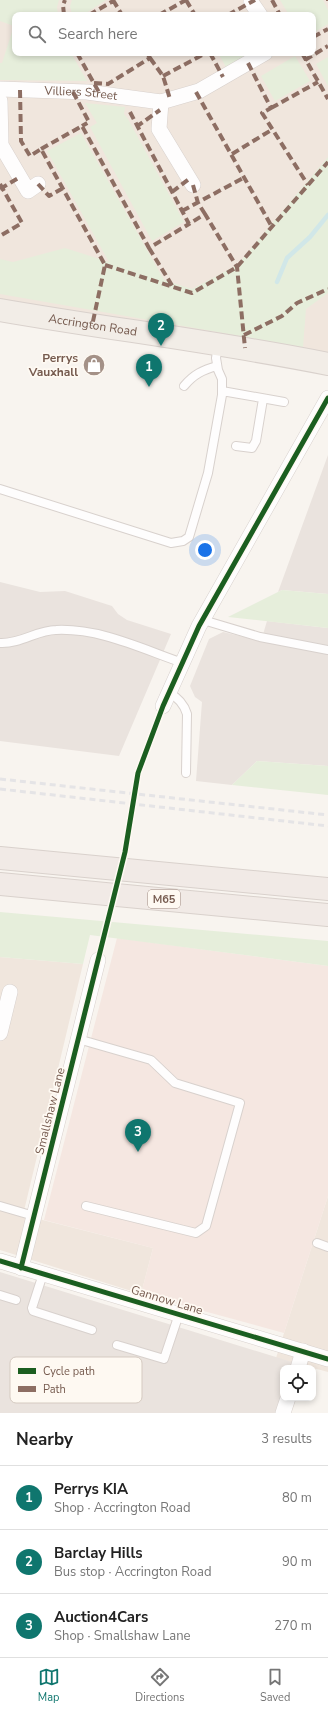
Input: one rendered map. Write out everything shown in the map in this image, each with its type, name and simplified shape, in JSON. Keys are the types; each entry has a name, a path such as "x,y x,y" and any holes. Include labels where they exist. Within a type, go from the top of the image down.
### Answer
{"highway":[{"path":"0,845 100,856 159,865 236,881"},
{"name":"M65","path":"0,858 328,889"},
{"name":"M65","path":"0,884 328,915"},
{"path":"0,899 328,928"}],"main road":[{"name":"Accrington Road","path":"0,310 92,326 218,344 328,364"}],"street":[{"path":"252,2 258,12"},
{"name":"Villiers Street","path":"0,89 87,92 161,102 199,91 260,56"},
{"path":"0,101 1,145 28,191 38,184"},
{"path":"161,102 159,129 193,185"},
{"path":"166,700 203,620 328,398"},
{"name":"Smallshaw Lane","path":"22,1268 98,960"},
{"path":"0,1033 10,992"},
{"name":"Gannow Lane","path":"0,1261 328,1359"},
{"path":"299,1365 303,1351"},
{"path":"283,1413 287,1401"}],"lane":[{"path":"0,489 171,543 183,541 189,537 208,473 222,392 222,379 217,366 216,358 218,344"},
{"path":"184,386 192,376 201,371 217,366"},
{"path":"222,392 284,402"},
{"path":"236,446 252,448 256,441 263,399"},
{"path":"203,620 260,637 328,650"},
{"path":"0,643 11,643 54,630 88,631 122,641 183,663"},
{"path":"166,700 177,697 185,706 187,714 186,773"},
{"path":"78,1039 151,1060 175,1083 240,1103 206,1226 196,1233 86,1206"},
{"path":"0,1206 34,1216"},
{"path":"317,1243 328,1247"},
{"path":"43,1274 32,1308 33,1311 92,1330"},
{"path":"0,1295 16,1300"},
{"path":"117,1345 164,1358 179,1314"}],"shaded area":[{"path":"0,0 328,0 328,357 0,301"},
{"path":"328,455 328,594 282,590 278,592"},
{"path":"0,582 40,592 65,591 112,606 118,614 127,620 171,634 119,756 0,741"},
{"path":"267,621 328,628 328,766 257,761 232,785 196,781 202,702 195,697 190,686 209,639 223,632 261,641"},
{"path":"117,938 328,966 328,1196 284,1333 141,1294 153,1248 44,1220"},
{"path":"0,957 83,964 23,1215 153,1248 141,1294 0,1250"},
{"path":"328,1196 328,1372 316,1369 316,1365 302,1365 276,1358"},
{"path":"0,1272 292,1362 291,1365 280,1365 280,1400 276,1413 0,1413"}],"green space":[{"path":"0,0 59,0 58,12 12,12 12,25 0,21"},
{"path":"72,0 106,0 88,12 71,12 70,6"},
{"path":"280,0 323,0 328,10 328,24 316,31 316,12 287,12"},
{"path":"12,32 12,56 73,56 87,81 0,80 0,63 2,63"},
{"path":"220,56 246,56 226,67"},
{"path":"295,56 310,81 275,101 261,76"},
{"path":"328,57 328,86 316,64"},
{"path":"85,103 125,107 124,114 184,222 152,241 90,127 97,123"},
{"path":"81,133 164,280 192,289 237,265 328,157 328,293 306,309 303,347 0,294 0,259 13,262 65,248 109,262 47,151"},
{"path":"282,590 328,594 328,628 228,617"},
{"path":"257,761 328,766 328,795 232,785"},
{"path":"0,912 328,941 328,966 90,935 83,964 0,957"}],"waterway":[{"path":"277,282 287,258 310,237 328,215"}],"railway":[{"path":"0,779 328,815"},
{"path":"0,789 328,826"}],"marked path":[{"path":"64,12 63,5 65,0"},
{"path":"113,0 120,12"},
{"path":"186,0 193,12"},
{"path":"164,12 186,0"},
{"path":"233,12 255,0"},
{"path":"272,0 278,12"},
{"path":"94,12 113,1"},
{"path":"316,35 328,29"},
{"path":"316,53 328,46"},
{"path":"79,56 100,94"},
{"path":"94,83 108,84 150,58 149,56"},
{"path":"163,76 200,56"},
{"path":"212,56 223,77"},
{"path":"304,56 328,99"},
{"path":"305,60 312,56"},
{"path":"150,58 163,76 170,99"},
{"path":"248,63 271,108 262,113 308,185"},
{"path":"271,108 318,82"},
{"path":"20,90 21,141 30,156 41,149 105,265 92,326"},
{"path":"73,92 89,122 82,126"},
{"path":"196,92 272,227"},
{"path":"136,127 160,110"},
{"path":"130,112 189,224 205,214 237,267 245,348"},
{"path":"41,149 82,126 149,248 189,224"},
{"path":"232,154 273,129"},
{"path":"105,265 192,293 237,267 328,162"},
{"path":"0,189 20,177"},
{"path":"182,211 245,177"},
{"path":"172,192 189,179"},
{"path":"0,184 22,223 0,236"},
{"path":"38,184 49,196 63,188"},
{"path":"193,185 198,203 205,214"},
{"path":"149,248 173,287"},
{"path":"244,335 282,316 297,303 328,289"}],"cycle path":[{"path":"21,1268 125,852 138,773 163,706 199,626 328,398"},
{"path":"0,1261 328,1359"}],"place":[{"name":"Barclay Hills","path":"161,346"},
{"name":"Perrys Vauxhall","path":"94,365"},
{"name":"Perrys KIA","path":"149,387"},
{"name":"Auction4Cars","path":"138,1152"}]}
